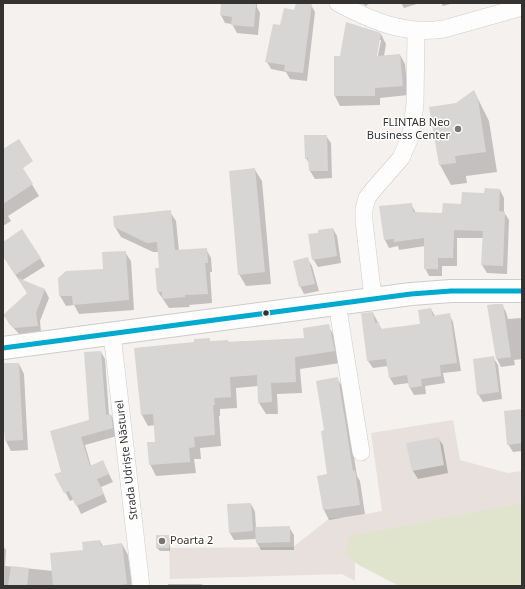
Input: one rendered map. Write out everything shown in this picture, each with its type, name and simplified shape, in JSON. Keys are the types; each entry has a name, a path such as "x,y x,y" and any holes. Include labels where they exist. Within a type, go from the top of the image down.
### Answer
{"main road":[{"path":"3,348 373,298 451,291 522,291"}],"street":[{"path":"338,3 360,15 391,27 416,31 444,29 522,7"},
{"path":"373,298 364,221 364,209 367,198 401,158 411,136 415,104 416,31"},
{"path":"337,304 361,452"},
{"name":"Strada Udriște Năsturel","path":"112,334 141,586"}],"shaded area":[{"path":"453,420 460,460 508,473 522,471 522,586 355,548 355,581 342,574 170,579 169,548 156,548 156,535 169,535 170,548 293,547 330,518 344,518 382,511 371,433"}],"green space":[{"path":"522,503 522,586 399,586 357,564 344,552 350,536"}],"building":[{"path":"221,3 256,4 254,27 231,25 232,17 220,15"},
{"path":"296,3 312,3 303,73 284,71 285,65 265,62 273,24 280,25 284,8 294,10"},
{"path":"346,22 381,33 377,56 400,54 403,86 375,88 375,96 334,96 334,56 340,56"},
{"name":"FLINTAB Neo Business Center","path":"474,90 478,99 486,152 455,156 456,163 439,165 429,107 456,103"},
{"path":"304,135 327,135 328,171 309,171 308,158 305,159"},
{"path":"19,139 33,161 23,168 33,184 3,204 3,149"},
{"path":"255,168 265,272 238,275 229,171"},
{"path":"485,188 500,189 499,211 505,212 503,266 481,265 483,231 454,230 453,258 438,258 438,269 424,269 424,238 394,242 394,239 384,240 379,206 412,203 413,212 442,213 443,203 461,204 462,192 484,193"},
{"path":"171,210 175,250 207,248 208,263 205,263 208,294 185,295 185,297 162,299 162,292 157,292 155,268 159,268 157,242 147,243 114,227 113,216"},
{"path":"333,228 337,256 312,260 308,234 318,233 318,230"},
{"path":"22,229 41,258 15,275 3,256 3,242"},
{"path":"126,251 129,300 73,305 72,296 59,296 58,278 66,271 103,269 102,252"},
{"path":"308,257 315,284 299,287 293,261"},
{"path":"18,278 45,289 36,313 38,326 14,328 3,315 27,293"},
{"path":"503,304 511,357 496,359 487,305"},
{"path":"431,308 433,316 450,313 457,363 440,365 441,376 421,379 422,386 409,388 407,375 389,378 386,359 367,361 361,313 373,312 375,323 379,322 380,329 420,324 418,310"},
{"path":"329,324 335,351 295,357 296,382 271,383 272,402 258,403 257,375 230,377 231,397 214,398 215,435 194,437 195,447 189,448 190,462 149,465 147,442 155,442 153,414 141,415 134,348 194,342 194,339 210,338 210,341 228,340 228,342 304,338 303,328"},
{"path":"101,351 106,415 111,414 113,428 81,437 90,466 103,460 109,474 97,479 104,494 76,506 69,491 64,493 54,474 61,472 50,431 89,420 84,352"},
{"path":"494,356 499,392 477,395 473,359"},
{"path":"3,363 19,363 23,440 5,441 3,419"},
{"path":"338,377 360,505 323,510 317,476 327,474 321,431 324,430 316,381"},
{"path":"522,409 522,443 507,445 504,411"},
{"path":"439,437 444,465 412,471 406,443"},
{"path":"251,503 253,531 229,533 227,504"},
{"path":"290,526 290,542 256,543 255,527"},
{"name":"Poarta 2","path":"156,535 169,535 169,548 156,548"},
{"path":"100,540 101,546 122,543 127,584 109,586 53,586 50,553 83,550 82,542"},
{"path":"11,566 29,568 27,586 8,586"}],"transit line":[{"path":"3,348 411,294 451,291 522,291"}],"place":[{"name":"FLINTAB Neo Business Center","path":"458,129"},
{"name":"Poarta 2","path":"162,541"}]}
